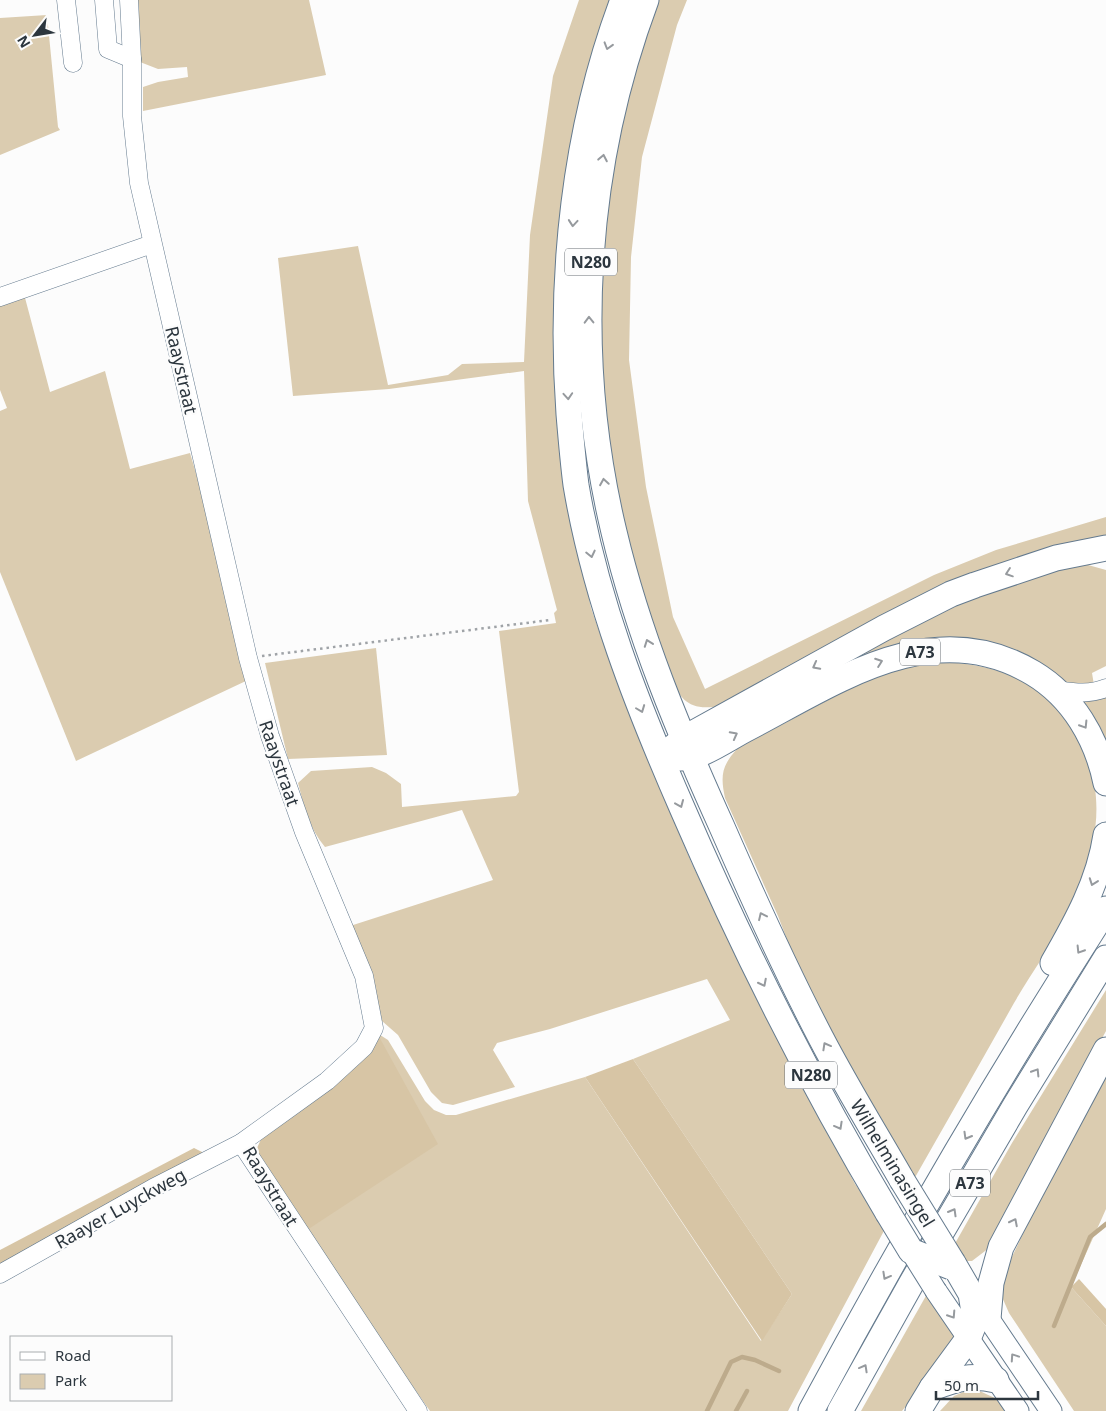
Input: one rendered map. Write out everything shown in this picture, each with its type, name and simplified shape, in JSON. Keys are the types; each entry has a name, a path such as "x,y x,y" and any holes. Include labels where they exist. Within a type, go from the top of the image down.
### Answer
{"highway":[{"name":"N280","path":"623,0 601,72 580,163 568,280 566,339 568,390 576,483 592,561 618,647 661,759"},
{"name":"N280","path":"646,0 625,64 602,167 594,220 590,276 590,349 598,441 615,537 638,617 687,748"},
{"name":"A73","path":"661,759 687,748 924,606 975,585 1038,564 1080,552 1106,548"},
{"name":"A73","path":"687,748 716,745 843,677 884,660 917,652 953,650 989,654 1028,670 1055,690 1072,707 1090,734 1101,761 1106,784"},
{"name":"Wilhelminasingel","path":"687,748 754,900 799,994 847,1086 971,1294"},
{"name":"Wilhelminasingel","path":"661,759 753,963 798,1050 911,1251"},
{"name":"A73","path":"991,1093 1034,996 1083,907 1099,867 1106,835"},
{"name":"A73","path":"811,1411 890,1267 991,1093 1106,909"},
{"name":"A73","path":"840,1411 1010,1114 1106,958"},
{"path":"988,1319 993,1270 1001,1247 1106,1050"},
{"path":"911,1251 953,1266 971,1268 991,1257 1001,1247"},
{"path":"918,1411 932,1388 968,1339 975,1318 971,1294"},
{"path":"932,1388 966,1377 975,1376 996,1380"}],"main road":[{"name":"Wilhelminasingel","path":"911,1251 968,1339 1018,1411"},
{"name":"Wilhelminasingel","path":"971,1294 1051,1411"}],"street":[{"path":"66,0 74,63"},
{"path":"104,0 108,49 132,59"},
{"name":"Raaystraat","path":"129,0 132,116 139,183 248,658 270,736 304,832 364,976 374,1028 364,1047 326,1081 242,1143 418,1411"},
{"path":"0,297 152,244"},
{"path":"1080,552 1106,561"},
{"path":"1055,690 1081,693 1106,688"},
{"name":"Raayer Luyckweg","path":"0,1274 153,1188 242,1143"}],"path":[{"path":"248,658 550,620"}],"green space":[{"path":"138,0 309,0 326,75 143,111 143,87 158,82 188,77 187,67 158,69 140,62"},
{"path":"579,0 613,0 594,59 574,529 591,608 618,685 692,864 744,970 855,1184 886,1227 788,1411 430,1411 304,1232 377,1033 388,1040 425,1101 434,1110 446,1115 456,1115 585,1077 761,1341 792,1294 633,1059 730,1020 707,979 550,1029 497,1043 493,1050 515,1087 453,1105 442,1103 431,1092 398,1035 382,1021 363,959 350,926 493,880 462,810 325,847 311,824 298,783 311,771 372,767 386,773 401,784 402,807 516,796 519,792 499,631 556,623 554,613 557,610 528,501 524,371 389,389 293,396 278,258 358,246 388,385 448,375 462,364 524,362 530,235 553,76"},
{"path":"659,0 687,0 677,25 642,157 631,257 629,360 646,487 673,617 705,689 934,575 996,550 1106,517 1106,538 720,706 709,707 694,705 682,698 668,676 614,494 602,386 598,291 609,184 631,81"},
{"path":"47,15 58,127 60,130 0,155 0,18"},
{"path":"24,294 50,392 105,371 130,469 190,453 204,500 248,680 76,761 0,572 0,411 7,408 0,390 0,302"},
{"path":"1081,563 1106,570 1106,666 1092,673 1094,685 1068,686 982,646 806,681 959,599"},
{"path":"376,648 387,755 288,759 265,663"},
{"path":"937,662 972,665 1007,674 1023,681 1052,702 1077,736 1086,756 1093,776 1096,816 1089,859 1072,909 1014,1003 913,1181 803,981 778,916 725,798 723,777 726,765 738,748 865,680 910,666"},
{"path":"1106,696 1106,760 1074,700"},
{"path":"1106,990 1106,1031 989,1248 972,1261 965,1261 953,1247 1012,1143"},
{"path":"1106,1076 1106,1209 1071,1287 1106,1326 1106,1411 1074,1411 1009,1313 1002,1297 1003,1279 1053,1171"},
{"path":"927,1294 960,1340 902,1411 861,1411"},
{"path":"973,1388 997,1399 1006,1411 940,1411 954,1396"}],"shaded area":[{"path":"377,1033 438,1144 304,1232 260,1163 257,1148 264,1133"},
{"path":"633,1059 792,1294 762,1341 585,1077"},
{"path":"194,1148 206,1154 0,1265 0,1250"},
{"path":"1079,1279 1106,1309 1106,1326 1071,1287"}],"waterway":[{"path":"1054,1326 1090,1237 1106,1224"},
{"path":"707,1411 731,1362 742,1357 755,1360 779,1371"},
{"path":"736,1411 747,1391"}]}
